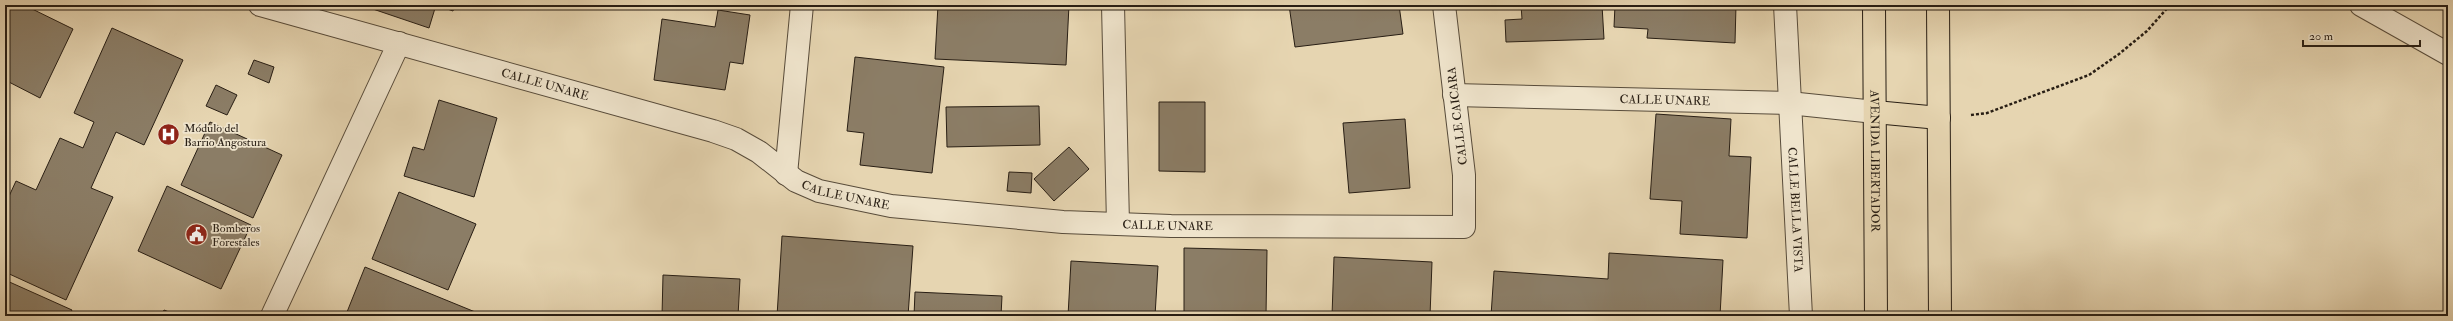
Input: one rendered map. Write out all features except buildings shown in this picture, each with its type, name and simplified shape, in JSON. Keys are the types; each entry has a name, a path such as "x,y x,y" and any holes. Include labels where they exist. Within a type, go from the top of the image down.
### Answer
{"main road":[{"name":"AVENIDA LIBERTADOR","path":"1874,5 1876,316"},
{"path":"1938,5 1940,316"},
{"path":"1875,112 1939,118"}],"street":[{"name":"CALLE UNARE","path":"261,5 712,131 736,139 759,152 796,181 819,191 891,206 1032,219 1118,224 1241,228 1464,227"},
{"path":"786,174 802,5"},
{"path":"1113,5 1118,224"},
{"name":"CALLE CAICARA","path":"1444,5 1464,175 1464,227"},
{"path":"1785,5 1789,103"},
{"path":"2361,5 2448,54"},
{"path":"272,316 399,43"},
{"name":"CALLE UNARE","path":"1454,95 1789,103 1875,112"},
{"name":"CALLE BELLA VISTA","path":"1789,103 1801,316"}],"path":[{"path":"1939,118 1987,113 2089,75 2120,54 2147,32 2170,5"}],"place":[{"name":"Módulo del Barrio Angostura","path":"169,135"},
{"name":"Bomberos Forestales","path":"196,235"}]}
